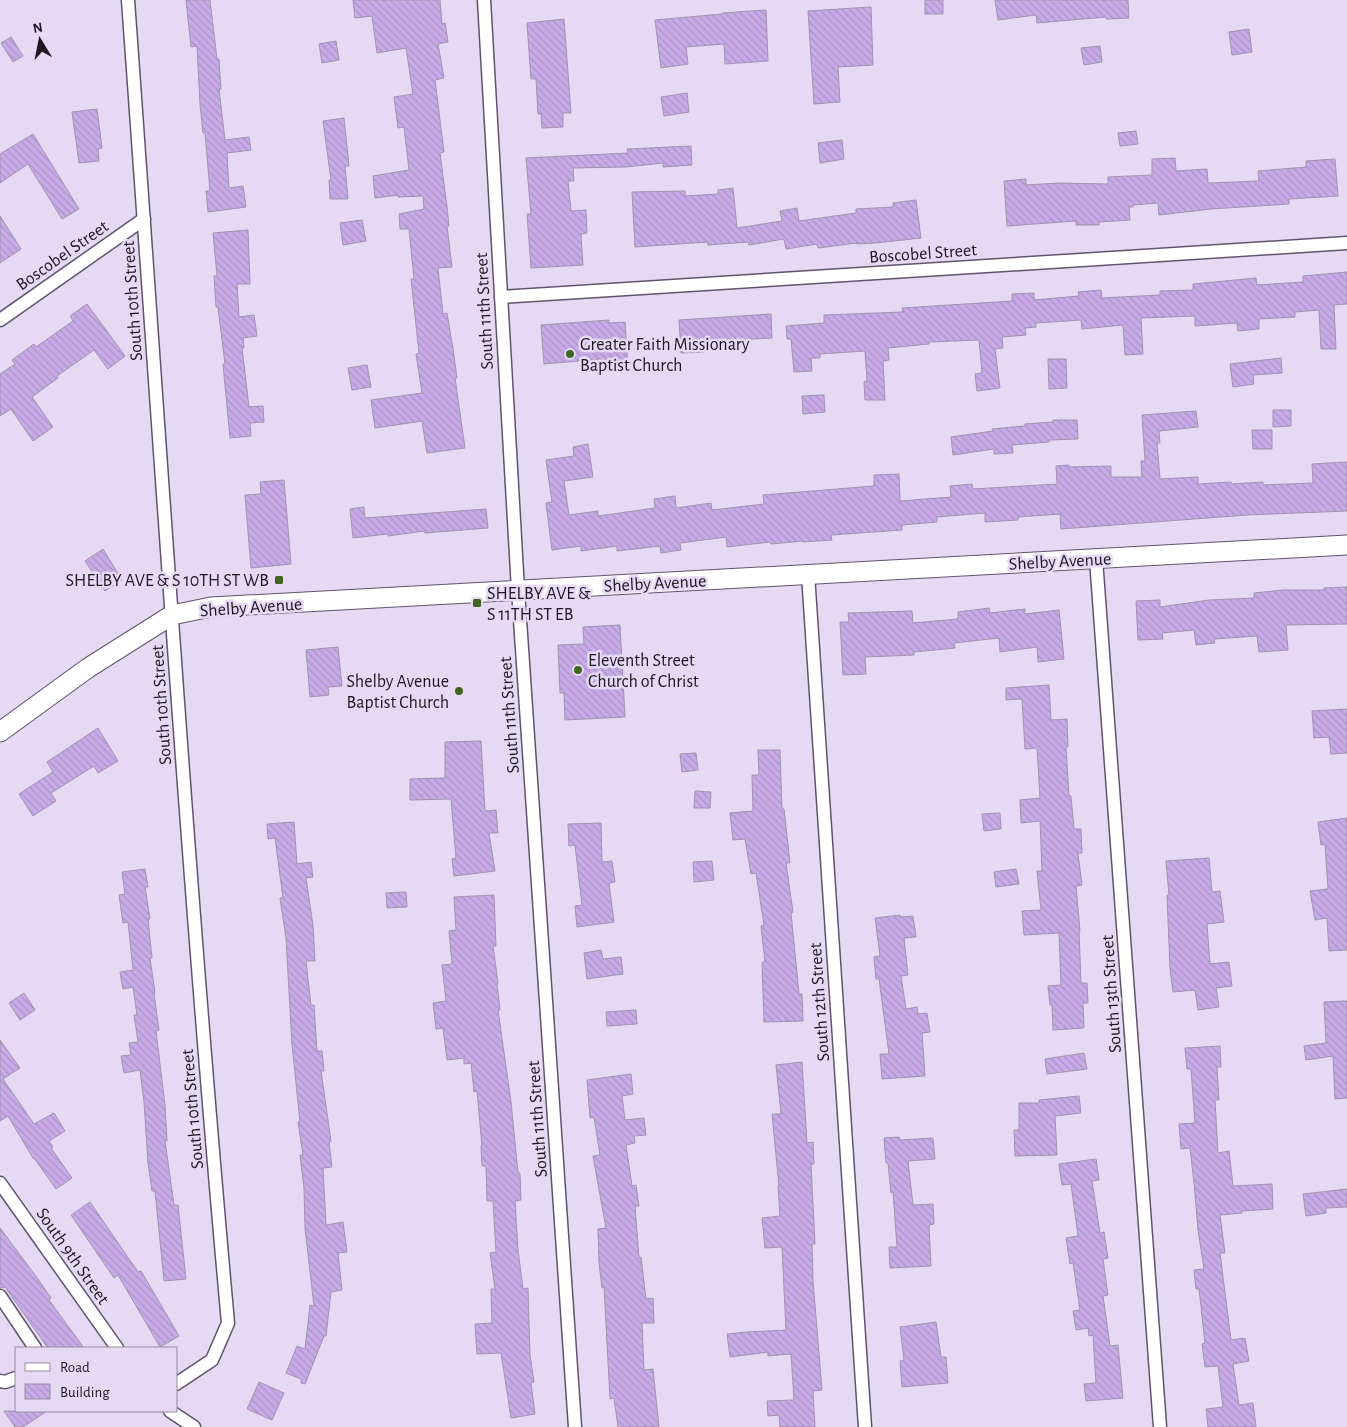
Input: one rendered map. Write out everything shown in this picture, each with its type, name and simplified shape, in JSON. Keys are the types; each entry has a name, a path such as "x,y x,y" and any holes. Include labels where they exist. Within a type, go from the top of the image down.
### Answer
{"street":[{"name":"South 10th Street","path":"128,0 202,1016 228,1323 212,1360 178,1383"},
{"name":"South 11th Street","path":"484,0 518,590 576,1427"},
{"name":"Boscobel Street","path":"0,320 144,219"},
{"name":"Boscobel Street","path":"501,297 1347,243"},
{"name":"Shelby Avenue","path":"0,732 88,668 172,615 211,607 1347,545"},
{"name":"South 13th Street","path":"1096,559 1160,1427"},
{"name":"South 12th Street","path":"808,574 865,1427"},
{"name":"South 9th Street","path":"0,1183 116,1347"},
{"path":"0,1296 34,1347"},
{"path":"0,1381 5,1382 15,1378"},
{"path":"172,1412 194,1427"}],"building":[{"path":"186,0 210,0 217,59 219,59 221,89 219,89 225,140 249,137 251,150 227,153 229,188 243,186 246,207 208,212 206,191 210,191 205,133 203,133 200,104 197,46 191,47"},
{"path":"353,0 440,0 442,24 445,23 448,42 438,44 444,78 435,80 444,152 440,153 452,267 438,268 443,314 447,313 453,349 457,378 455,378 465,448 427,453 422,421 375,428 371,400 422,393 416,354 419,353 411,279 414,279 409,229 400,229 399,214 424,209 423,196 398,197 398,195 375,198 373,176 409,170 404,127 398,128 394,97 413,94 406,48 377,53 372,16 355,18"},
{"path":"925,0 943,0 943,14 925,14"},
{"path":"995,0 1128,0 1129,18 1106,19 1106,17 1037,23 1036,15 998,20"},
{"path":"871,7 873,65 838,67 840,102 814,104 808,11"},
{"path":"766,10 768,61 725,64 724,44 686,47 688,64 661,68 655,20"},
{"path":"564,19 571,113 563,113 563,127 542,128 541,114 538,114 536,79 531,79 527,23"},
{"path":"1249,29 1252,52 1232,55 1229,32"},
{"path":"11,37 23,56 13,62 1,43"},
{"path":"336,41 339,60 322,63 319,44"},
{"path":"1100,46 1102,62 1084,65 1081,48"},
{"path":"687,93 689,112 664,116 661,97"},
{"path":"97,109 102,148 98,149 99,161 79,163 72,112"},
{"path":"344,118 349,166 345,166 348,199 330,199 329,180 331,180 323,121"},
{"path":"1136,131 1138,144 1120,146 1118,133"},
{"path":"33,134 79,209 62,219 28,164 0,183 0,154"},
{"path":"842,140 844,159 820,163 818,143"},
{"path":"691,146 692,165 663,167 663,163 626,167 573,168 574,181 568,181 571,211 586,210 587,233 581,234 583,265 531,268 527,214 531,214 526,158 628,153 627,149"},
{"path":"1175,158 1176,171 1207,169 1208,183 1259,181 1258,171 1306,167 1306,161 1335,159 1338,196 1289,199 1289,204 1211,209 1159,215 1158,203 1133,205 1133,207 1129,207 1130,220 1099,222 1099,225 1076,225 1076,221 1007,226 1004,181 1026,179 1026,185 1058,183 1108,184 1108,177 1152,175 1152,159"},
{"path":"733,188 737,228 782,221 780,211 797,208 799,221 856,213 856,209 893,207 893,203 916,200 921,238 818,248 817,244 786,249 784,239 749,245 748,242 708,245 708,242 635,247 632,192 685,191 685,196 718,194 718,190"},
{"path":"0,216 21,249 0,263"},
{"path":"362,220 366,241 343,245 340,223"},
{"path":"248,230 250,284 237,284 239,317 254,315 257,336 243,338 244,348 242,348 249,407 263,406 264,422 250,423 251,436 230,438 223,364 225,364 218,307 216,307 214,276 217,276 213,233"},
{"path":"1347,272 1347,304 1334,305 1336,349 1321,349 1319,310 1295,312 1295,317 1259,319 1259,329 1238,331 1237,323 1195,326 1195,316 1141,318 1143,354 1125,355 1123,325 1082,329 1081,320 1036,323 1036,327 1025,328 1026,335 1002,337 1003,348 995,349 1000,388 977,391 975,374 982,373 979,340 929,342 929,344 888,348 889,360 883,361 885,400 865,400 864,382 867,381 865,351 820,354 820,358 811,358 812,371 794,372 791,339 787,339 786,326 824,323 824,315 903,312 902,308 1012,301 1012,294 1034,293 1034,300 1079,296 1078,292 1101,290 1102,298 1160,295 1160,291 1193,290 1193,284 1256,278 1257,285 1303,282 1303,276"},
{"path":"87,304 125,356 108,369 94,350 57,376 58,378 32,397 53,427 33,441 11,409 0,416 0,374 15,364 12,360 34,344 36,347 73,321 70,316"},
{"path":"771,314 772,338 731,340 731,344 704,347 704,352 681,353 679,320"},
{"path":"609,320 609,323 625,322 628,368 601,369 601,359 544,364 541,325"},
{"path":"1281,358 1282,373 1253,375 1254,384 1233,387 1230,364"},
{"path":"1048,359 1066,359 1067,388 1049,389"},
{"path":"367,365 371,387 352,390 348,368"},
{"path":"824,395 825,412 803,414 802,396"},
{"path":"1273,410 1291,410 1291,426 1273,427"},
{"path":"1196,411 1198,427 1159,431 1160,443 1157,443 1160,479 1198,477 1198,484 1231,482 1232,484 1263,482 1263,485 1313,483 1312,464 1347,462 1347,511 1247,515 1061,529 1060,514 1018,517 1018,520 985,522 985,513 937,517 937,522 902,525 902,530 831,535 832,540 771,544 770,542 727,547 726,537 680,543 681,550 661,553 660,546 617,551 617,546 581,551 581,546 552,550 546,503 552,502 546,460 574,456 573,447 588,444 593,477 564,481 569,515 598,511 598,516 655,508 654,499 675,496 676,508 711,503 712,510 764,504 763,495 874,486 874,475 899,474 900,501 951,497 950,486 972,484 973,489 1057,484 1056,466 1111,466 1111,477 1142,477 1141,461 1145,461 1142,415"},
{"path":"1053,420 1077,420 1078,439 1049,440 1049,442 1012,445 1013,453 994,454 994,449 953,455 951,437 993,431 992,429 1025,426 1025,424 1053,422"},
{"path":"1252,430 1272,430 1272,449 1253,449"},
{"path":"284,480 291,564 251,568 245,495 261,494 260,482"},
{"path":"364,507 365,518 486,509 488,528 425,533 424,531 353,538 350,509"},
{"path":"103,549 122,580 105,591 85,561"},
{"path":"1347,587 1347,624 1286,625 1288,650 1259,652 1257,636 1214,639 1215,643 1196,645 1194,630 1162,633 1163,639 1138,640 1136,601 1160,600 1160,607 1209,600 1254,598 1254,593 1283,590 1324,590 1324,588"},
{"path":"989,608 990,613 1025,609 1025,614 1059,610 1064,659 1038,662 1037,647 1000,652 999,638 954,643 955,648 914,652 914,655 865,657 866,674 843,675 840,622 849,622 848,613 912,611 913,623 958,619 958,612"},
{"path":"620,625 625,717 565,720 564,693 560,693 558,645 584,644 583,627"},
{"path":"338,647 342,686 328,687 329,695 310,697 306,650"},
{"path":"1049,685 1051,720 1067,719 1068,747 1066,747 1069,796 1071,796 1074,829 1081,829 1082,853 1078,853 1082,885 1076,886 1080,931 1081,983 1087,983 1088,1003 1083,1003 1084,1028 1053,1030 1052,1005 1050,1005 1048,986 1061,985 1059,933 1024,935 1022,911 1041,910 1037,871 1042,871 1040,821 1021,823 1020,800 1040,798 1037,748 1025,749 1022,699 1006,700 1006,688"},
{"path":"1347,709 1347,753 1331,754 1329,737 1314,738 1312,711"},
{"path":"98,728 118,761 98,773 94,766 51,793 56,801 33,816 19,794 53,772 47,762"},
{"path":"481,741 485,811 496,810 498,833 489,833 495,871 454,876 452,859 456,858 451,799 410,800 410,779 445,778 445,742"},
{"path":"758,750 780,750 782,809 784,809 790,863 786,863 793,912 791,913 799,994 802,994 803,1021 764,1022 762,962 765,962 761,926 764,925 756,873 751,874 745,839 733,840 730,813 753,811 752,775 759,775"},
{"path":"696,753 698,770 682,772 680,754"},
{"path":"695,791 711,792 710,808 694,808"},
{"path":"1000,813 1001,829 984,831 982,814"},
{"path":"1347,818 1347,950 1329,951 1327,918 1315,920 1310,891 1328,889 1325,844 1321,845 1318,822"},
{"path":"294,822 297,864 311,862 313,877 306,878 313,926 315,961 306,961 311,1005 314,1005 317,1051 322,1051 324,1071 321,1071 331,1141 329,1142 332,1167 323,1168 326,1225 343,1222 347,1252 338,1253 342,1290 331,1292 326,1336 324,1336 305,1384 301,1383 301,1379 286,1373 297,1346 305,1349 310,1305 314,1306 305,1228 304,1188 300,1155 303,1155 298,1122 300,1122 292,1044 286,938 280,898 283,898 275,838 268,839 267,824"},
{"path":"601,823 602,862 612,861 615,882 609,883 614,922 577,927 575,906 582,905 575,845 569,846 568,824"},
{"path":"1209,858 1212,892 1220,891 1224,922 1207,924 1210,964 1229,962 1232,986 1216,988 1219,1007 1198,1010 1195,990 1173,992 1170,969 1167,895 1169,895 1166,861"},
{"path":"712,861 714,880 694,882 693,862"},
{"path":"145,869 148,887 145,887 150,919 148,919 152,958 150,958 159,1030 156,1031 165,1105 167,1141 165,1141 174,1205 178,1205 186,1279 164,1281 155,1191 152,1191 148,1163 140,1070 124,1073 121,1056 131,1055 129,1043 138,1042 134,1015 137,1015 133,987 123,989 120,972 133,970 128,922 123,923 119,895 125,894 122,872"},
{"path":"1016,869 1019,884 996,887 994,872"},
{"path":"406,892 407,907 387,908 386,893"},
{"path":"494,895 496,946 493,946 498,983 500,1010 498,1010 511,1102 518,1173 520,1173 521,1200 515,1201 518,1250 523,1289 528,1288 530,1355 534,1382 531,1383 535,1414 511,1418 501,1353 477,1354 475,1324 492,1323 491,1289 495,1289 490,1253 496,1252 493,1201 487,1201 486,1166 482,1166 477,1091 474,1092 471,1063 464,1064 464,1058 447,1060 443,1028 436,1029 433,1003 446,1001 442,965 452,964 449,931 456,930 454,897"},
{"path":"900,915 900,917 913,916 916,937 904,938 908,975 901,976 906,1009 917,1007 918,1014 927,1013 930,1032 922,1033 925,1076 882,1079 880,1054 889,1054 879,979 876,979 874,957 880,956 875,918"},
{"path":"601,950 603,959 621,957 623,974 587,979 584,953"},
{"path":"24,993 35,1010 20,1020 9,1003"},
{"path":"1347,1001 1347,1098 1335,1099 1333,1056 1306,1060 1304,1046 1326,1043 1324,1002"},
{"path":"636,1010 637,1024 607,1026 606,1012"},
{"path":"0,1040 20,1068 3,1079 34,1124 54,1113 65,1131 49,1141 53,1147 51,1148 72,1178 56,1189 33,1158 8,1116 0,1121"},
{"path":"1220,1046 1221,1067 1217,1067 1219,1100 1215,1100 1218,1153 1229,1151 1233,1186 1272,1184 1273,1209 1220,1215 1225,1253 1220,1253 1231,1340 1245,1338 1249,1361 1233,1364 1239,1405 1253,1403 1256,1427 1208,1427 1206,1409 1223,1407 1218,1366 1205,1367 1202,1344 1205,1343 1199,1289 1196,1289 1194,1270 1204,1269 1190,1148 1181,1149 1179,1124 1195,1123 1191,1069 1187,1069 1185,1048"},
{"path":"1084,1053 1087,1069 1047,1074 1045,1059"},
{"path":"802,1062 807,1143 813,1142 814,1164 811,1164 815,1244 812,1244 813,1281 822,1390 813,1391 815,1427 780,1427 779,1415 768,1416 767,1401 794,1400 791,1354 768,1356 768,1352 730,1357 727,1334 786,1330 782,1247 765,1248 762,1218 780,1216 772,1114 781,1114 776,1065"},
{"path":"631,1074 633,1094 622,1096 625,1120 644,1118 646,1135 634,1136 635,1143 626,1145 632,1186 636,1185 639,1206 635,1206 639,1258 641,1257 646,1299 653,1298 654,1323 642,1323 644,1370 653,1369 659,1427 618,1427 614,1398 610,1399 604,1287 602,1288 599,1263 598,1229 606,1228 593,1156 600,1155 594,1117 590,1118 587,1080"},
{"path":"1079,1096 1081,1113 1055,1116 1057,1155 1015,1156 1014,1130 1019,1130 1019,1103 1039,1103 1039,1100"},
{"path":"899,1137 900,1140 933,1138 935,1159 908,1161 913,1205 933,1204 934,1224 929,1225 931,1266 890,1268 889,1247 897,1247 893,1192 891,1193 884,1138"},
{"path":"1096,1159 1099,1180 1092,1181 1100,1233 1104,1232 1108,1258 1103,1259 1108,1295 1103,1296 1110,1346 1118,1345 1123,1398 1086,1401 1084,1384 1096,1383 1093,1335 1089,1336 1088,1328 1076,1330 1073,1311 1080,1310 1073,1263 1070,1264 1066,1238 1078,1236 1071,1184 1062,1185 1059,1164"},
{"path":"1347,1189 1347,1207 1326,1208 1326,1213 1306,1216 1303,1194"},
{"path":"90,1202 138,1272 141,1271 179,1336 160,1347 118,1275 114,1278 71,1215"},
{"path":"0,1228 38,1279 51,1298 49,1300 83,1347 47,1347 5,1287 0,1288"},
{"path":"936,1322 941,1357 946,1357 948,1383 902,1387 900,1361 904,1360 900,1327"},
{"path":"259,1382 284,1393 272,1420 247,1409"},
{"path":"4,1411 46,1412 23,1427 15,1427"}],"place":[{"name":"Greater Faith Missionary Baptist Church","path":"570,354"},
{"name":"SHELBY AVE & S 10TH ST WB","path":"279,580"},
{"name":"SHELBY AVE & S 11TH ST EB","path":"477,603"},
{"name":"Eleventh Street Church of Christ","path":"578,670"},
{"name":"Shelby Avenue Baptist Church","path":"459,691"}]}
